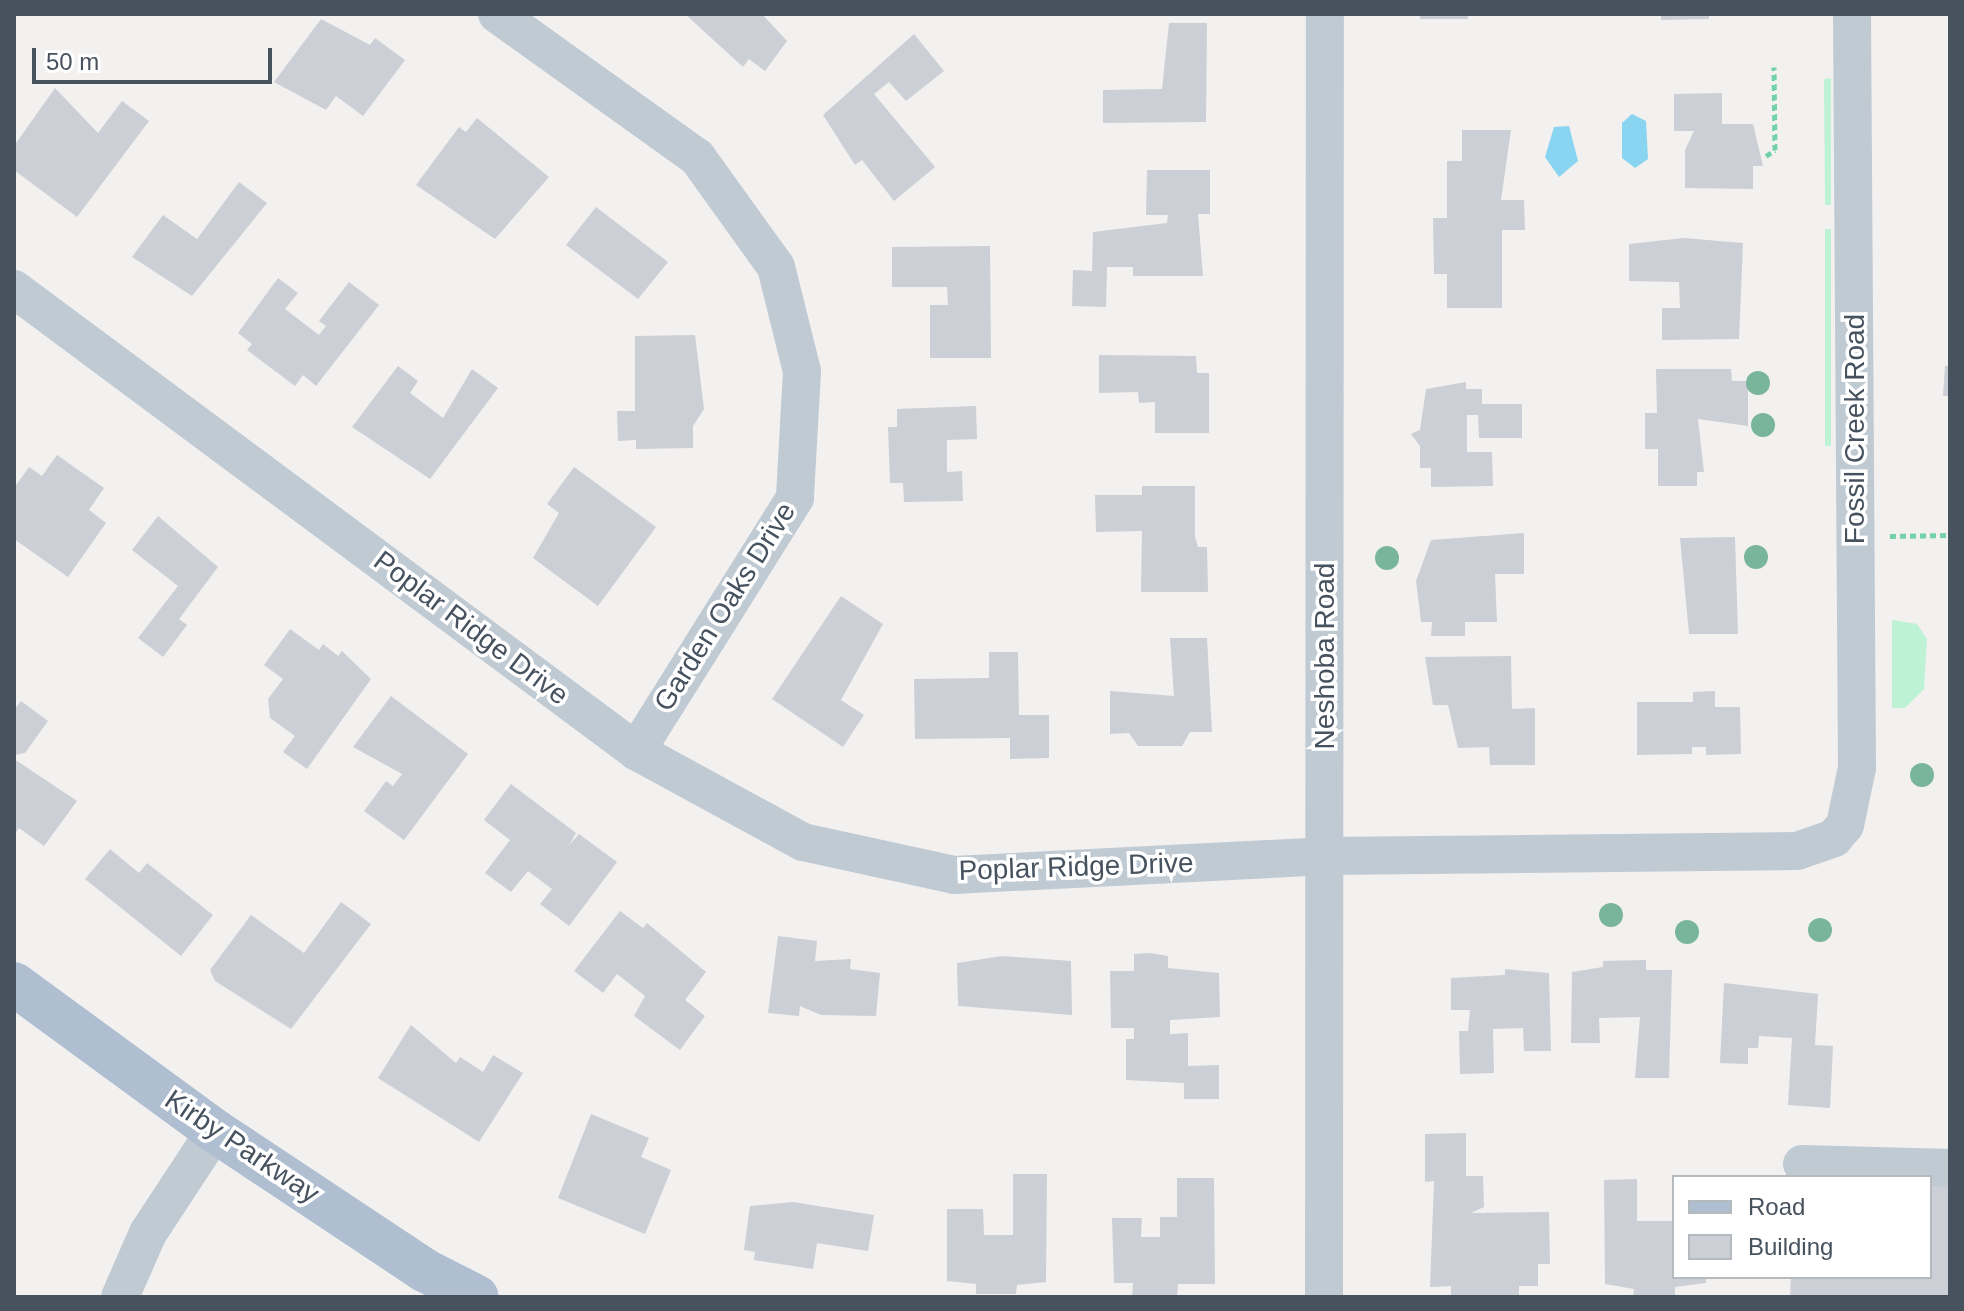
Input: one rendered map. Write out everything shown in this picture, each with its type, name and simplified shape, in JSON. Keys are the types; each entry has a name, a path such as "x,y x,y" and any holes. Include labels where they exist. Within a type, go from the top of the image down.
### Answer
{"main road":[{"name":"Kirby Parkway","path":"14,984 215,1131 424,1270 477,1297"}],"street":[{"name":"Garden Oaks Drive","path":"497,14 697,157 776,267 802,371 795,498 636,751"},
{"name":"Neshoba Road","path":"1324,1297 1325,14"},
{"name":"Fossil Creek Road","path":"1834,838 1851,808 1857,768 1852,14"},
{"name":"Poplar Ridge Drive","path":"14,289 636,751 803,842 954,875 1324,856 1766,854 1834,838"},
{"path":"120,1297 148,1233 215,1131"},
{"path":"1802,1164 1950,1168"}],"path":[{"path":"1766,156 1775,150 1774,67"},
{"path":"1877,536 1950,535"}],"green space":[{"path":"1831,78 1831,205 1825,205 1824,79"},
{"path":"1825,229 1831,229 1831,446 1825,446"},
{"path":"1892,620 1917,624 1927,639 1924,689 1905,708 1892,708"}],"water":[{"path":"1632,114 1646,121 1648,159 1635,168 1622,158 1622,123"},
{"path":"1569,126 1578,161 1559,177 1545,157 1554,127"}],"building":[{"path":"685,14 762,14 787,41 765,71 749,59 743,67"},
{"path":"1420,14 1468,14 1468,19 1420,19"},
{"path":"1661,14 1709,14 1709,19 1661,20"},
{"path":"321,19 370,45 375,38 405,60 363,116 336,96 326,110 274,82"},
{"path":"1169,23 1207,23 1206,122 1103,123 1103,90 1162,89"},
{"path":"914,34 944,71 906,101 889,82 874,94 935,167 894,201 862,160 855,165 823,115"},
{"path":"55,88 98,133 122,101 149,121 77,217 14,170 14,146"},
{"path":"1722,93 1722,124 1753,124 1763,166 1753,166 1753,189 1685,188 1685,150 1694,131 1674,131 1674,94"},
{"path":"477,118 549,177 495,239 416,185 459,127 466,132"},
{"path":"1462,130 1511,130 1501,200 1524,200 1525,230 1502,230 1502,308 1447,308 1447,274 1434,274 1433,218 1447,218 1447,161 1462,161"},
{"path":"1147,170 1210,170 1210,214 1198,214 1203,276 1133,276 1133,267 1107,267 1106,307 1072,306 1073,270 1092,271 1093,232 1167,223 1168,215 1146,215"},
{"path":"239,182 267,203 192,296 132,257 163,215 197,239"},
{"path":"596,207 668,262 638,299 566,245"},
{"path":"1684,238 1743,243 1739,339 1662,340 1662,308 1680,308 1679,282 1629,281 1629,244"},
{"path":"990,246 991,358 930,358 930,305 948,305 947,287 892,287 892,247"},
{"path":"278,278 298,293 285,309 319,335 326,326 319,321 349,282 379,305 316,386 303,375 295,386 247,350 252,344 238,333"},
{"path":"695,335 704,409 693,426 693,448 636,449 636,440 618,441 617,411 635,411 635,336"},
{"path":"1099,355 1196,356 1197,373 1209,373 1209,433 1155,433 1155,402 1139,403 1138,392 1099,393"},
{"path":"398,366 418,381 410,393 443,418 472,369 498,388 430,479 352,427"},
{"path":"1945,366 1950,366 1950,396 1943,396"},
{"path":"1656,369 1731,369 1732,381 1748,381 1748,426 1698,419 1704,472 1697,472 1697,486 1658,486 1658,449 1645,449 1645,413 1657,413"},
{"path":"1466,382 1466,389 1482,389 1482,404 1522,404 1522,438 1479,438 1478,415 1467,415 1467,452 1492,452 1493,486 1431,487 1431,468 1420,468 1420,446 1411,434 1420,430 1426,389"},
{"path":"976,406 977,439 947,440 947,472 962,471 963,501 904,502 903,483 890,483 888,427 897,427 897,409"},
{"path":"57,455 104,488 89,510 106,523 68,577 14,539 14,488 29,467 42,476"},
{"path":"574,467 656,527 598,606 533,558 559,513 547,504"},
{"path":"1142,486 1195,486 1195,536 1198,547 1207,547 1208,592 1141,592 1142,531 1096,532 1095,495 1142,495"},
{"path":"158,516 218,567 179,619 187,625 163,657 138,638 178,586 132,550"},
{"path":"1524,533 1524,574 1495,574 1497,622 1465,622 1465,636 1431,636 1432,622 1421,622 1416,581 1431,540"},
{"path":"1735,537 1738,634 1689,634 1680,538"},
{"path":"841,596 883,624 841,700 864,715 843,747 772,699"},
{"path":"290,629 319,650 323,644 338,656 342,651 371,679 307,769 283,752 295,736 270,718 268,699 283,679 264,665"},
{"path":"1170,638 1207,638 1212,732 1190,732 1182,746 1138,746 1129,733 1110,734 1110,691 1174,696"},
{"path":"989,652 1018,652 1019,715 1049,715 1049,758 1010,759 1010,738 915,739 914,679 989,678"},
{"path":"1511,656 1512,709 1535,708 1535,765 1490,765 1489,747 1458,748 1448,705 1433,705 1425,657"},
{"path":"1715,691 1715,707 1740,707 1741,754 1706,755 1706,747 1692,747 1692,754 1637,755 1637,702 1693,702 1693,692"},
{"path":"391,696 468,754 404,840 364,811 386,781 393,786 402,774 353,747"},
{"path":"21,701 48,721 25,753 14,755 14,710"},
{"path":"14,759 77,801 44,846 19,828 14,835"},
{"path":"511,784 576,833 569,845 579,834 617,862 569,926 540,904 552,889 528,871 511,892 485,873 510,840 484,820"},
{"path":"110,849 139,873 147,863 213,915 181,956 85,879"},
{"path":"341,902 371,924 291,1029 215,981 210,970 251,915 304,953"},
{"path":"620,911 643,928 647,923 706,972 685,1000 705,1016 680,1050 634,1016 645,996 617,974 603,993 574,971"},
{"path":"778,936 817,941 815,961 851,959 850,969 880,973 876,1016 821,1015 800,1006 799,1016 768,1013"},
{"path":"1134,954 1168,956 1168,968 1219,973 1220,1017 1170,1020 1170,1034 1188,1033 1188,1066 1219,1065 1219,1099 1184,1099 1184,1083 1126,1080 1126,1039 1134,1039 1134,1028 1111,1028 1110,971 1134,971"},
{"path":"1002,956 1071,961 1072,1015 958,1006 957,963"},
{"path":"1646,960 1646,970 1672,970 1669,1078 1635,1078 1640,1017 1599,1018 1600,1043 1571,1043 1572,972 1603,967 1603,961"},
{"path":"1505,969 1549,973 1551,1051 1524,1051 1523,1028 1493,1029 1494,1073 1460,1074 1459,1031 1468,1031 1470,1010 1451,1010 1451,978 1505,975"},
{"path":"1724,983 1818,994 1815,1045 1833,1046 1830,1108 1788,1105 1792,1038 1759,1036 1758,1048 1748,1048 1748,1064 1720,1063"},
{"path":"411,1025 456,1063 460,1057 483,1072 493,1055 523,1073 479,1142 378,1078"},
{"path":"591,1114 649,1138 641,1157 671,1170 645,1234 558,1198"},
{"path":"1466,1133 1466,1176 1483,1176 1484,1207 1471,1213 1549,1212 1550,1264 1538,1264 1538,1286 1519,1286 1519,1296 1451,1297 1451,1286 1430,1287 1434,1181 1425,1182 1425,1134"},
{"path":"1013,1174 1047,1174 1046,1282 1017,1285 1016,1294 976,1294 976,1284 947,1281 947,1209 983,1209 984,1235 1013,1235"},
{"path":"1932,1176 1950,1176 1950,1297 1790,1297 1791,1279 1932,1279"},
{"path":"1177,1178 1214,1178 1215,1284 1178,1284 1177,1296 1132,1296 1133,1283 1114,1283 1112,1218 1142,1218 1141,1237 1160,1237 1160,1217 1177,1217"},
{"path":"1637,1179 1637,1221 1672,1221 1672,1279 1706,1279 1706,1283 1675,1287 1675,1297 1633,1297 1634,1289 1605,1284 1604,1180"},
{"path":"793,1202 874,1215 868,1251 817,1243 813,1269 754,1260 755,1252 744,1250 750,1206"}]}
